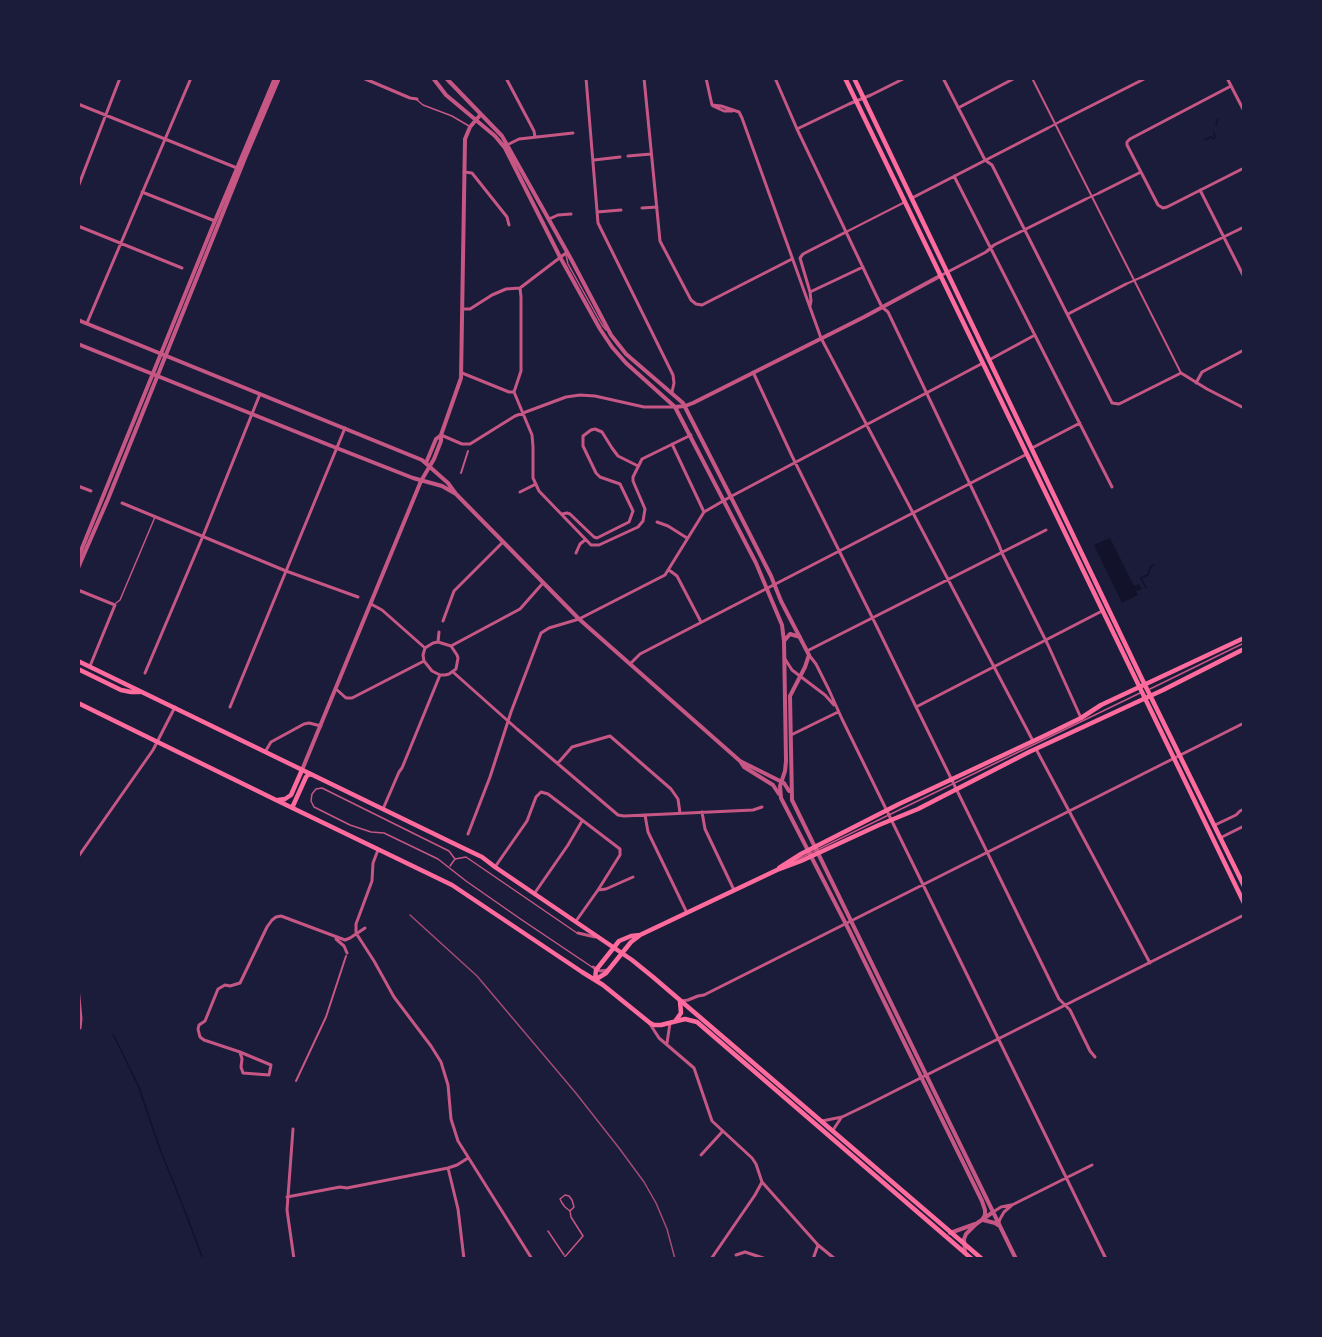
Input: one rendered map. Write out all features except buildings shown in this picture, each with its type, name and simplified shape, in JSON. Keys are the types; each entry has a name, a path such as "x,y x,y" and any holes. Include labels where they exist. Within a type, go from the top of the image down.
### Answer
{"main road":[{"path":"845,78 1102,611 1144,691 1151,696 1244,886"},
{"path":"854,78 1032,448 1174,759 1244,903"},
{"path":"595,980 601,978 609,970 631,942 640,935 777,870 783,864 954,784 1036,749 1244,638"},
{"path":"1151,696 1244,649"},
{"path":"78,660 482,857 653,977 982,1259"},
{"path":"78,669 121,690 142,692"},
{"path":"816,850 889,815 943,797 954,784 1081,718 1101,705 1144,691"},
{"path":"78,703 452,885 603,985 650,1023 657,1025 685,1019 693,1020 705,1027 972,1259"},
{"path":"276,800 285,799 291,795 302,770"},
{"path":"292,808 306,777 309,774 313,775"},
{"path":"595,980 595,968 620,941 640,935"},
{"path":"672,1022 680,1015 680,1001"}],"street":[{"path":"78,188 120,78"},
{"path":"87,323 190,78"},
{"path":"164,354 215,221 277,78"},
{"path":"78,558 277,78"},
{"path":"363,78 417,99"},
{"path":"433,78 451,100 495,136 505,148 560,257 600,329 632,370 675,407 756,563 782,625 784,641 786,761 781,782 781,798"},
{"path":"506,78 535,137"},
{"path":"586,78 598,223 673,375 672,392 664,407"},
{"path":"644,78 660,241 691,300 702,305 792,260"},
{"path":"706,78 712,105 739,112 821,338 1033,741"},
{"path":"775,78 846,232 882,307 888,312 1081,718"},
{"path":"797,129 904,78"},
{"path":"943,78 985,160 992,165 1111,402 1114,405 1119,404 1181,373"},
{"path":"958,108 1015,78"},
{"path":"1032,78 1181,373 1244,408"},
{"path":"912,198 1146,78"},
{"path":"1227,78 1244,111"},
{"path":"440,87 443,87 449,79 502,136 611,335 626,354 680,399 685,406 781,601 816,664 1106,1259"},
{"path":"1231,86 1130,139 1127,142 1128,149 1160,207 1167,207 1244,168"},
{"path":"78,104 237,168"},
{"path":"302,770 428,465 435,439 441,435 458,390 462,373 465,140 470,127 481,114"},
{"path":"507,145 519,139 573,133"},
{"path":"628,156 651,154"},
{"path":"594,160 620,157"},
{"path":"464,172 472,173 507,217 509,225"},
{"path":"441,435 462,444 470,444 515,416 566,397 580,395 644,407 685,406 882,307 990,248 1141,172"},
{"path":"954,176 1112,487"},
{"path":"1200,190 1244,277"},
{"path":"142,192 215,221"},
{"path":"810,307 812,302 800,258 802,254 905,202"},
{"path":"642,208 657,207"},
{"path":"597,212 621,210"},
{"path":"548,220 558,215 571,214"},
{"path":"78,226 182,267"},
{"path":"1068,314 1244,227"},
{"path":"463,309 470,309 506,289 520,288 566,253"},
{"path":"810,292 863,267"},
{"path":"520,288 521,371 514,392 532,435 533,478 539,491 591,546 599,546 638,527 643,521 645,509 633,477 642,459 691,435"},
{"path":"78,320 420,459 448,483 456,495 579,619 740,761 786,785 848,922 982,1201 985,1210 982,1220"},
{"path":"468,834 541,633 549,628 579,619 665,575 704,512 1035,335"},
{"path":"78,345 251,415 421,481 432,483 456,495"},
{"path":"1196,383 1202,372 1244,350"},
{"path":"753,372 795,463 1059,999 1070,1010 1095,1057"},
{"path":"462,373 508,392 514,392"},
{"path":"78,568 108,499 155,376"},
{"path":"145,673 260,394"},
{"path":"1032,448 1080,423"},
{"path":"231,707 345,428"},
{"path":"562,514 570,514 597,538 629,522 633,511 620,484 600,477 596,473 583,446 584,436 591,430 602,432 618,456 638,466"},
{"path":"672,444 704,512"},
{"path":"461,473 468,451"},
{"path":"630,664 640,654 1027,454"},
{"path":"520,492 536,484"},
{"path":"78,486 91,491"},
{"path":"122,503 358,597"},
{"path":"657,522 687,538"},
{"path":"791,797 790,696 800,677 808,653 1046,530"},
{"path":"576,553 580,544 585,540"},
{"path":"443,621 454,591 503,542"},
{"path":"669,570 677,576 701,622"},
{"path":"451,646 520,609 543,583"},
{"path":"78,590 115,605 90,666"},
{"path":"371,604 382,610 425,648"},
{"path":"916,707 1102,611"},
{"path":"438,642 439,632"},
{"path":"784,641 790,634 801,637"},
{"path":"438,642 451,646 458,658 453,672 440,675 432,671 424,661 425,648 438,642"},
{"path":"785,657 792,670 825,695 836,707"},
{"path":"336,689 346,698 352,698 424,661"},
{"path":"453,672 614,812 624,816 753,810 762,807"},
{"path":"383,809 440,675"},
{"path":"78,857 158,742 175,707"},
{"path":"791,735 838,712"},
{"path":"680,1001 704,995 1244,723"},
{"path":"265,752 271,742 304,724 321,726"},
{"path":"558,763 572,747 610,736 672,789 678,799 680,813"},
{"path":"1036,749 1150,963"},
{"path":"740,761 744,767 773,785 848,922"},
{"path":"773,785 790,775"},
{"path":"495,867 527,821 536,797 541,792 548,794 620,849 620,855 575,922"},
{"path":"1214,825 1244,809"},
{"path":"702,812 705,829 734,890"},
{"path":"645,815 648,832 687,913"},
{"path":"534,894 582,821"},
{"path":"1220,838 1244,828"},
{"path":"378,850 373,863 372,881 356,924 356,933 394,997 432,1046 441,1062 448,1084 453,1130 468,1158 532,1259"},
{"path":"598,890 606,889 633,877"},
{"path":"822,1121 842,1117 1244,915"},
{"path":"240,1052 243,1073 269,1074 271,1065 240,1052 204,1040 200,1037 198,1029 199,1025 205,1021 218,989 225,985 240,983 272,920 281,916 345,940 365,928"},
{"path":"578,933 597,938"},
{"path":"296,1081 326,1017 347,952 335,937"},
{"path":"350,938 351,943"},
{"path":"595,968 602,971 609,970"},
{"path":"78,987 81,1019 80,1028 78,1028"},
{"path":"667,1043 672,1022"},
{"path":"650,1023 659,1038 694,1068 712,1121 752,1158 762,1182 818,1245 836,1259"},
{"path":"923,1076 1016,1259"},
{"path":"833,1131 842,1117"},
{"path":"293,1129 287,1216 294,1259"},
{"path":"701,1155 722,1132"},
{"path":"287,1197 448,1168 468,1158"},
{"path":"1000,1226 1001,1215 1012,1205 1092,1165"},
{"path":"448,1168 458,1209 464,1259"},
{"path":"711,1259 762,1182"},
{"path":"965,1253 966,1234 993,1212 1001,1207 1012,1205"},
{"path":"982,1220 1000,1226"},
{"path":"950,1233 976,1224"},
{"path":"813,1259 818,1245"},
{"path":"735,1255 745,1252 766,1259"}],"lane":[{"path":"417,99 423,105 452,116 470,127"},
{"path":"115,605 120,600 155,517"},
{"path":"954,784 1244,643"},
{"path":"455,859 449,850 322,788 316,789 312,794 310,801 314,807 350,825 371,832 384,833 438,859 522,920 595,968"},
{"path":"450,867 455,859 466,857 578,933"},
{"path":"548,1231 564,1258 583,1236 571,1217 572,1200 565,1195 560,1199 570,1211"}],"shaded area":[{"path":"1110,538 1134,586 1139,584 1142,589 1136,591 1138,595 1122,603 1094,545"}],"waterway":[{"path":"1216,125 1218,119"},
{"path":"1205,140 1211,137 1213,139 1214,133"},
{"path":"1146,588 1141,578 1148,575 1151,566 1154,565"},
{"path":"113,1034 138,1085 161,1152 203,1259"}],"railway":[{"path":"410,915 477,976 619,1148 656,1203 667,1229 675,1259"}]}
